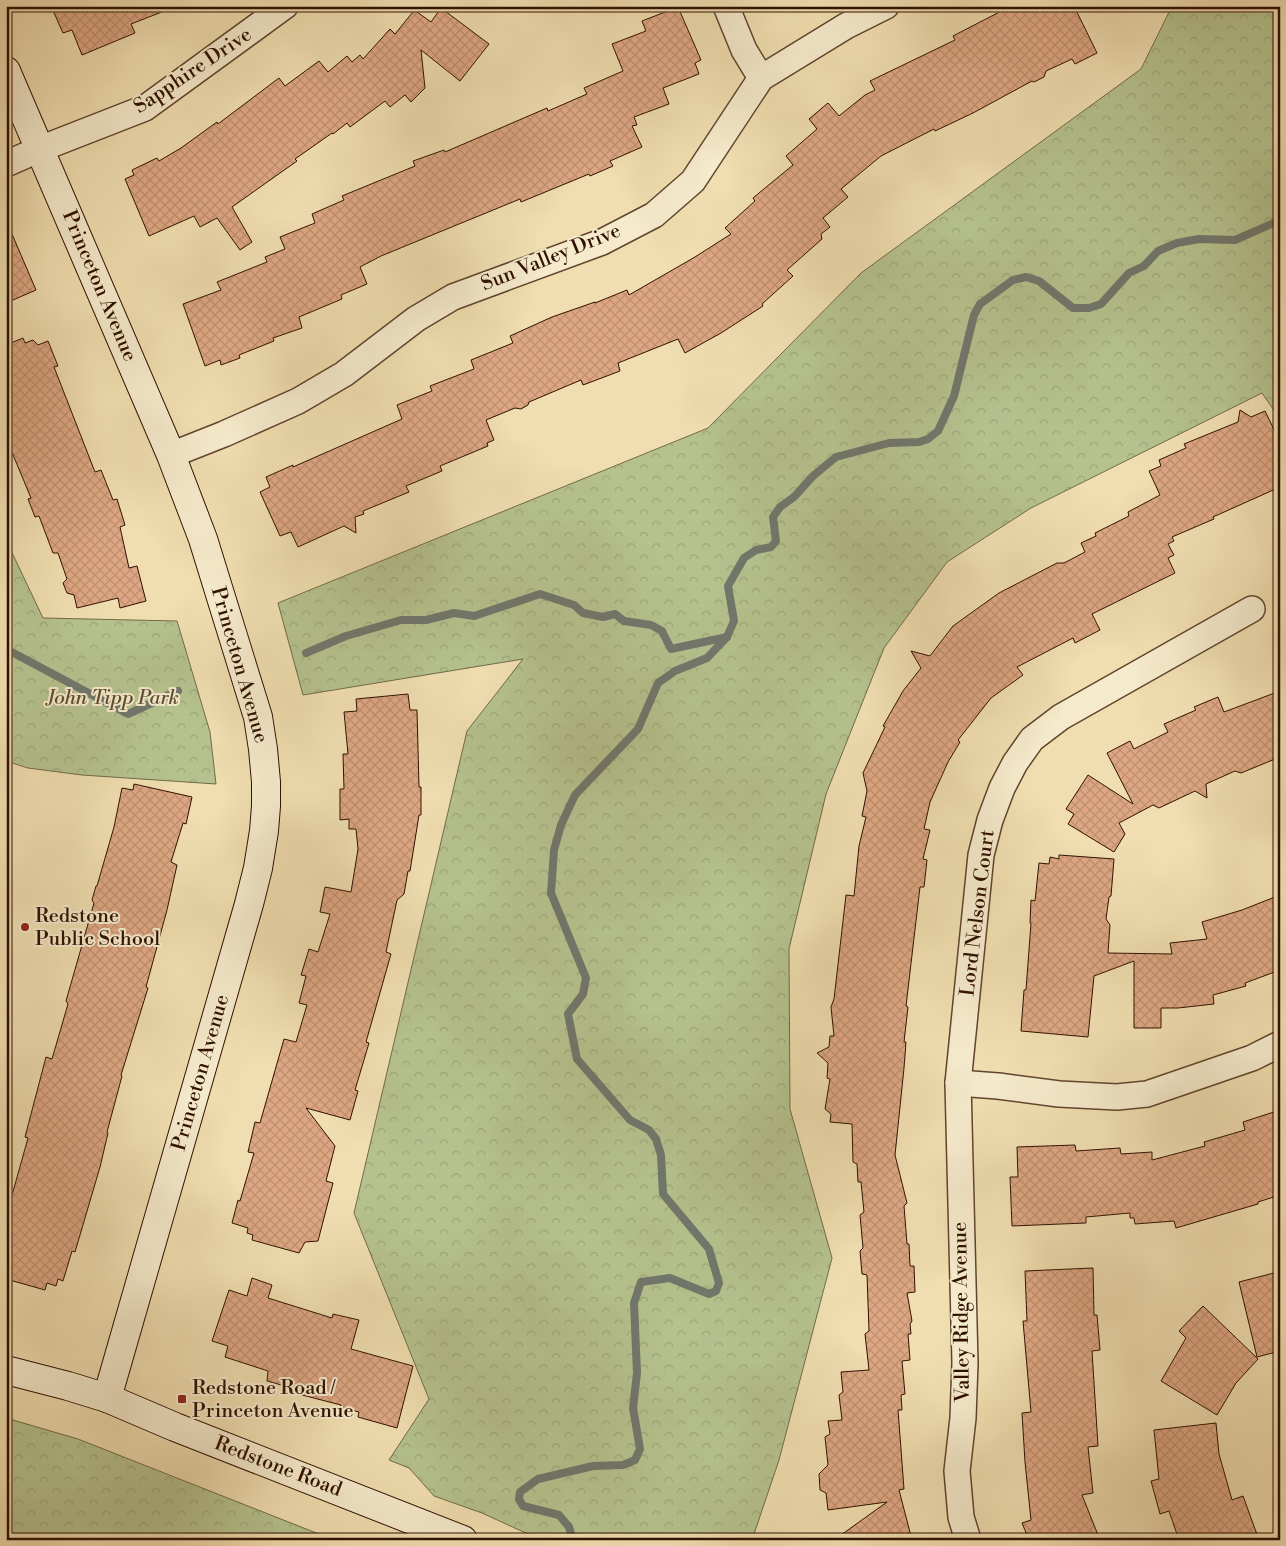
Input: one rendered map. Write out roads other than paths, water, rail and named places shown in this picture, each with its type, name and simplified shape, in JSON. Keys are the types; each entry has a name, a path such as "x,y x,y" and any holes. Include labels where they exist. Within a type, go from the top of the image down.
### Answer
{"street":[{"name":"Sapphire Drive","path":"6,164 145,108 285,6"},
{"path":"726,6 744,50 761,78"},
{"name":"Sun Valley Drive","path":"171,454 224,434 298,401 344,374 416,319 453,297 602,242 654,215 693,180 761,78 846,26 886,6"},
{"name":"Princeton Avenue","path":"6,71 171,454 203,539 258,717 266,782 264,831 258,868 249,904 107,1398"},
{"name":"Lord Nelson Court","path":"958,1084 981,855 990,820 1002,788 1015,763 1032,739 1061,717 1252,609"},
{"path":"958,1084 998,1086 1059,1094 1117,1097 1148,1094 1252,1058 1280,1044"},
{"name":"Valley Ridge Avenue","path":"958,1084 965,1363 963,1418 957,1471 961,1517 968,1540"},
{"name":"Redstone Road","path":"6,1370 107,1398 175,1427 462,1540"}],"waterway":[{"path":"573,1540 569,1527 559,1515 523,1506 519,1499 520,1492 538,1479 593,1466 623,1465 635,1460 640,1449 633,1408 637,1373 634,1303 641,1282 670,1278 709,1294 716,1291 719,1283 709,1249 663,1194 661,1155 656,1139 649,1130 630,1120 577,1059 568,1014 583,994 586,978 551,893 554,850 561,825 575,795 638,729 658,683 675,671 707,658 727,637 734,621 728,586 744,558 756,550 771,547 776,541 773,517 780,507 794,497 813,476 836,457 889,443 919,442 928,439 938,431 954,396 974,315 980,304 1013,280 1026,277 1039,281 1073,308 1089,308 1101,304 1129,273 1144,266 1158,251 1177,243 1199,239 1235,240 1276,222 1280,218"},
{"path":"306,653 346,636 401,620 426,620 454,613 474,616 540,594 574,605 583,613 603,617 615,614 624,621 651,625 662,631 671,649 727,637"},
{"path":"6,649 128,714 178,691"}],"place":[{"name":"Redstone Public School","path":"25,927"},
{"name":"Redstone Road / Princeton Avenue","path":"182,1399"}],"park label":[{"name":"John Tipp Park","path":"113,698"}]}
